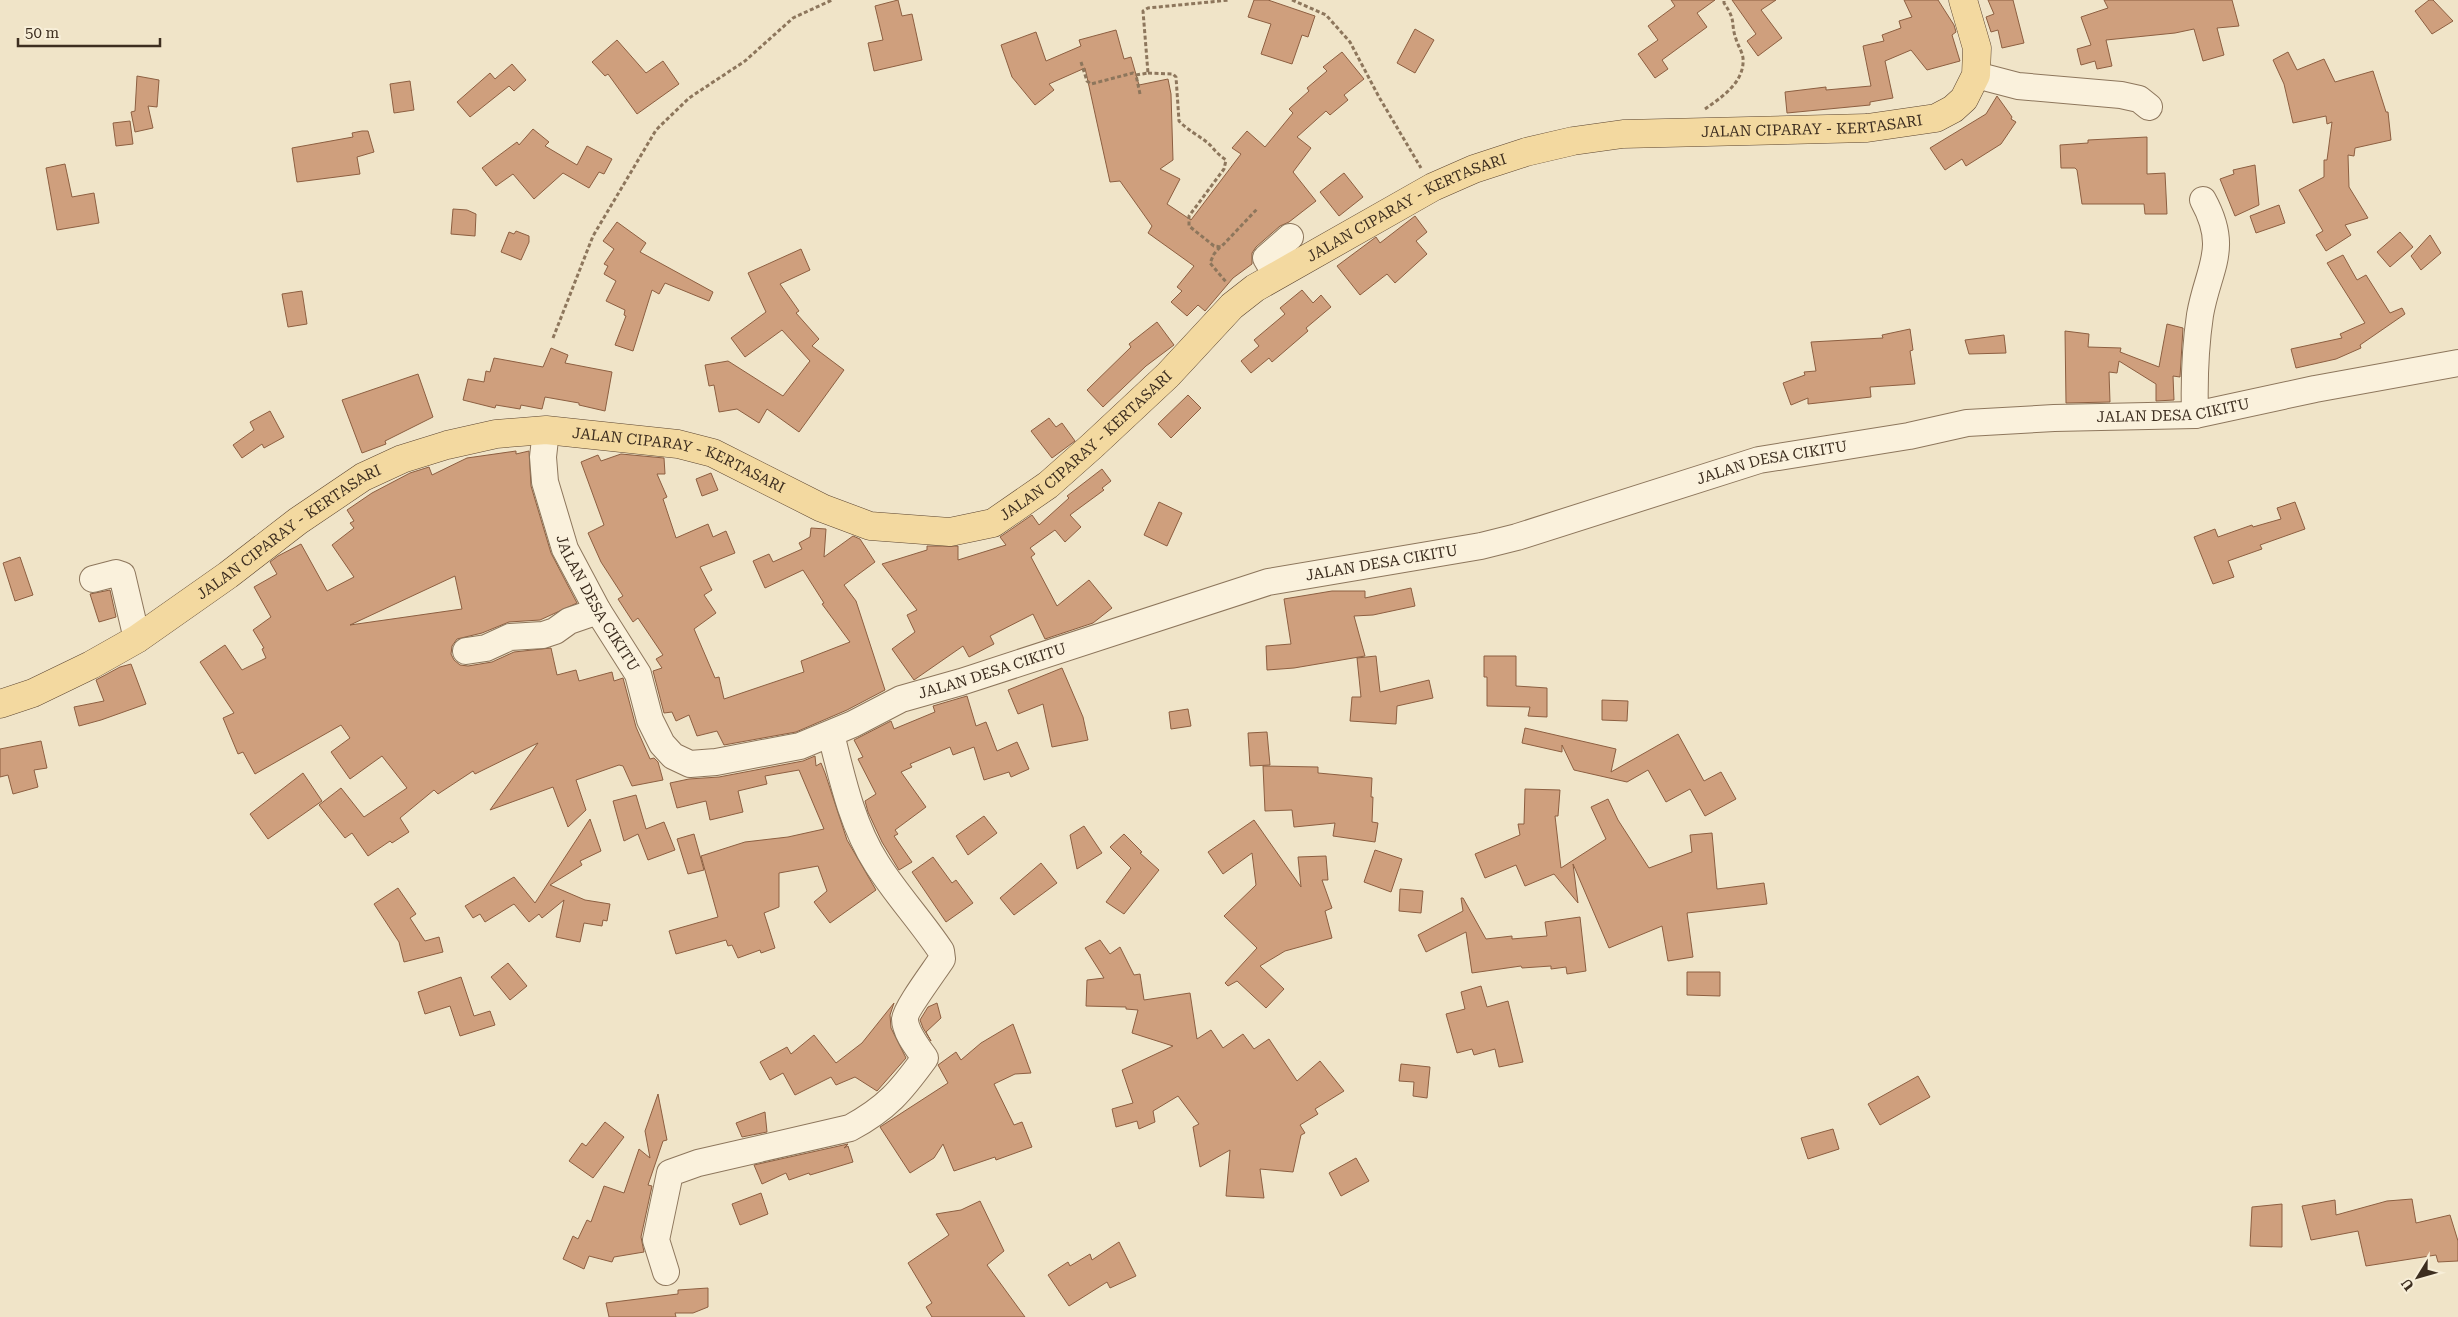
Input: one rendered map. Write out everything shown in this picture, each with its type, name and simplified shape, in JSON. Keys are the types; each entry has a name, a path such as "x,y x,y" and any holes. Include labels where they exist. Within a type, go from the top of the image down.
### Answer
{"main road":[{"name":"JALAN CIPARAY - KERTASARI","path":"0,704 33,693 75,673 137,639 228,575 298,521 364,477 402,460 447,444 496,434 546,430 678,444 712,453 822,508 870,526 905,530 969,530 993,524 1048,485 1168,375 1232,306 1276,275 1433,187 1502,159 1573,141 1623,134 1868,128 1936,118 1953,109 1964,99 1976,76 1977,48 1963,0"}],"street":[{"path":"1976,76 2018,86 2121,95 2139,99 2149,106"},
{"path":"2195,415 2194,360 2200,313 2215,260 2216,232 2203,200"},
{"path":"1276,275 1266,258 1290,236"},
{"name":"JALAN DESA CIKITU","path":"546,430 543,457 545,482 565,549 598,611 638,674 650,720 662,744 673,756 682,762 690,764 716,762 800,746 831,734 901,699 970,679 1268,582 1481,546 1517,537 1759,460 1909,436 1967,423 2054,418 2195,415 2306,391 2458,363"},
{"path":"93,579 116,573 122,575 137,639"},
{"path":"466,651 486,648 510,637 543,635 555,632 569,621 598,611"},
{"path":"666,1272 656,1240 670,1173 698,1163 850,1128 891,1102 925,1058 913,1040 905,1020 908,1010 942,959 941,951 878,865 868,848 848,799 831,734"}],"path":[{"path":"554,338 593,236 656,130 689,98 745,61 793,18 832,0"},
{"path":"1148,72 1142,14 1145,9 1230,0"},
{"path":"1292,0 1326,15 1350,42 1379,97 1433,187"},
{"path":"1703,111 1732,89 1740,72 1743,58 1735,38 1734,18 1724,0"},
{"path":"1081,62 1087,81 1091,84 1133,73 1136,75 1148,72 1173,74 1176,77 1178,120 1226,160 1224,169 1189,216 1189,226 1214,246 1220,247"},
{"path":"1136,75 1140,94"},
{"path":"1222,278 1210,263 1214,254 1258,208"}],"building":[{"path":"898,0 902,16 912,14 922,60 874,71 868,43 883,40 875,6"},
{"path":"1254,0 1268,0 1315,16 1308,37 1302,35 1292,64 1261,54 1271,24 1248,17"},
{"path":"1671,0 1715,0 1697,13 1707,27 1662,60 1668,69 1655,78 1638,54 1658,40 1648,26 1675,6"},
{"path":"1732,0 1776,0 1761,10 1782,38 1758,56 1747,41 1756,34"},
{"path":"1904,0 1938,0 1954,25 1956,32 1952,35 1960,61 1927,70 1911,50 1885,61 1893,98 1870,102 1870,105 1787,113 1785,92 1826,87 1826,90 1871,86 1863,46 1884,41 1882,35 1901,28 1899,21 1912,17"},
{"path":"1988,0 2013,0 2024,43 2002,48 1998,30 1991,32 1986,17 1994,14"},
{"path":"2104,0 2232,0 2239,26 2217,28 2224,55 2203,61 2194,29 2175,33 2106,40 2112,66 2097,69 2095,61 2081,65 2077,49 2091,45 2081,17 2108,8"},
{"path":"2429,0 2433,0 2453,21 2432,34 2415,11"},
{"path":"1415,29 1434,40 1415,73 1397,63"},
{"path":"1116,30 1124,59 1131,57 1139,85 1168,79 1171,94 1173,160 1160,169 1180,179 1167,204 1191,220 1241,154 1232,148 1247,131 1265,147 1293,113 1289,109 1309,91 1307,88 1327,71 1323,67 1342,52 1364,79 1344,95 1348,100 1330,115 1326,111 1297,137 1311,148 1293,172 1316,201 1289,222 1280,226 1256,247 1252,253 1252,264 1233,278 1205,311 1198,305 1187,316 1171,302 1182,291 1177,287 1194,266 1148,233 1152,226 1120,181 1110,182 1085,68 1049,84 1054,90 1035,105 1012,77 1001,45 1036,32 1046,61 1081,46 1079,40"},
{"path":"617,40 646,73 663,61 679,84 637,114 608,74 605,76 592,62"},
{"path":"2288,52 2297,70 2324,59 2335,82 2373,71 2386,112 2388,112 2391,140 2355,148 2354,156 2348,155 2349,187 2368,218 2345,225 2351,235 2326,251 2316,235 2323,231 2299,190 2324,177 2324,160 2327,160 2332,122 2327,124 2326,116 2293,123 2284,84 2273,60"},
{"path":"512,64 526,80 514,91 509,86 470,117 457,102 490,73 495,79"},
{"path":"137,76 159,80 157,107 148,106 153,128 135,132 131,112 135,111"},
{"path":"410,81 414,110 394,113 390,84"},
{"path":"1997,96 2012,117 2011,119 2016,122 2001,144 1966,166 1962,159 1945,170 1930,148 1986,114"},
{"path":"130,121 133,144 116,146 113,123"},
{"path":"533,129 549,142 545,146 577,165 587,146 612,159 604,174 599,172 589,188 563,173 534,199 513,174 496,186 482,168 517,142 519,145"},
{"path":"368,131 374,152 357,157 360,174 297,182 292,148 353,137 352,133"},
{"path":"2147,137 2147,174 2165,173 2167,214 2145,214 2144,204 2082,204 2077,170 2075,168 2061,168 2060,145 2088,143 2088,140"},
{"path":"65,164 72,197 94,193 99,223 57,230 46,168"},
{"path":"2255,165 2259,205 2235,216 2220,179 2234,174 2233,170"},
{"path":"1344,173 1363,197 1339,216 1320,192"},
{"path":"2279,205 2285,223 2256,233 2250,216"},
{"path":"453,209 467,210 476,214 475,236 451,234"},
{"path":"1415,216 1427,232 1416,241 1427,254 1395,283 1387,274 1360,295 1337,266 1376,237 1380,243"},
{"path":"617,222 646,243 640,252 713,292 709,301 665,283 659,294 652,290 633,351 615,345 626,316 624,315 625,310 606,301 616,281 604,274 608,266 604,264 614,249 603,241"},
{"path":"516,231 529,236 529,242 521,260 501,252 509,232 514,234"},
{"path":"2400,232 2413,247 2390,267 2377,252"},
{"path":"2430,235 2441,253 2421,270 2411,256"},
{"path":"801,249 810,270 780,284 799,311 796,313 819,339 812,346 844,370 799,432 767,409 759,423 737,409 719,412 714,385 709,386 705,365 728,361 783,396 810,361 782,330 745,357 731,338 766,312 748,273"},
{"path":"2343,255 2357,280 2366,275 2390,313 2402,308 2405,314 2360,345 2361,348 2336,359 2296,368 2291,349 2342,338 2340,334 2365,323 2327,263"},
{"path":"1302,290 1313,303 1321,295 1331,307 1306,328 1308,331 1272,362 1269,358 1251,373 1241,361 1259,346 1254,340 1285,314 1280,308"},
{"path":"302,291 307,324 288,327 282,294"},
{"path":"1157,322 1174,345 1146,366 1103,407 1087,390 1131,347 1129,344"},
{"path":"2167,324 2183,328 2180,377 2173,376 2174,400 2156,401 2156,384 2119,361 2117,373 2109,372 2110,402 2066,403 2065,331 2089,334 2088,347 2121,348 2120,352 2159,367"},
{"path":"1910,329 1913,350 1910,351 1915,384 1870,387 1871,397 1808,404 1808,398 1791,405 1783,383 1805,375 1804,372 1816,371 1811,342 1883,338 1882,335"},
{"path":"2004,335 2006,353 1969,354 1965,340"},
{"path":"551,348 568,355 565,363 612,372 605,411 579,405 579,403 545,397 542,409 521,405 520,409 496,405 495,408 463,400 468,379 484,382 486,371 490,372 494,358 543,367"},
{"path":"418,374 433,417 385,441 386,444 362,453 342,400"},
{"path":"1188,395 1201,408 1171,438 1158,424"},
{"path":"270,411 284,437 264,448 262,444 242,458 233,445 254,430 250,422"},
{"path":"1049,418 1056,427 1062,423 1075,441 1052,458 1031,431"},
{"path":"516,451 516,454 529,451 531,486 551,553 577,603 540,620 509,622 482,633 457,639 452,646 451,654 454,660 460,665 468,666 492,662 514,652 551,648 557,675 576,670 579,681 612,672 614,681 623,678 636,727 650,759 654,758 658,762 663,780 632,786 623,766 619,765 576,780 586,810 568,827 553,787 490,810 538,743 475,774 473,771 438,794 434,790 400,818 409,832 392,843 390,841 368,856 352,833 345,838 319,805 341,788 364,817 407,788 382,756 350,779 331,752 350,738 341,725 255,774 243,752 238,754 223,718 234,713 200,662 225,645 242,670 266,658 262,649 264,648 253,630 271,617 254,587 277,574 270,562 301,544 327,591 354,577 332,545 354,528 350,523 354,521 347,510 372,493 410,473 429,467 432,475 467,458","holes":["455,576 462,609 350,625"]},
{"path":"621,454 664,458 665,474 657,474 667,497 663,499 676,538 708,524 713,537 726,531 735,553 700,567 712,590 704,595 716,613 694,629 715,678 719,677 724,699 804,672 801,661 850,642 822,604 824,603 803,570 765,588 753,561 769,554 773,562 802,549 799,543 810,537 811,528 826,529 824,557 853,536 860,539 875,562 844,585 856,601 885,690 847,710 796,732 724,745 717,731 697,736 689,715 676,721 672,712 664,713 653,671 662,668 656,659 663,655 638,618 633,622 618,599 623,596 601,562 588,533 604,525 581,462 598,455 601,461"},
{"path":"1102,469 1111,481 1102,488 1104,490 1070,515 1081,527 1065,542 1055,530 1030,548 1035,554 1031,557 1057,606 1089,580 1112,608 1093,623 1045,639 1033,614 990,636 994,644 969,657 963,646 914,680 892,649 915,632 907,615 917,610 882,564 927,550 927,546 958,546 958,560 1006,545 1000,537 1032,515 1039,525 1069,498 1067,496"},
{"path":"711,473 718,490 702,496 696,479"},
{"path":"1159,502 1182,513 1167,546 1144,535"},
{"path":"2295,502 2305,529 2260,545 2262,549 2228,561 2234,577 2213,584 2194,537 2215,529 2218,537 2252,525 2253,527 2281,519 2277,508"},
{"path":"20,557 33,595 15,601 3,563"},
{"path":"1411,588 1415,606 1373,615 1354,616 1365,656 1294,668 1267,670 1266,646 1291,644 1284,599 1332,591 1365,591 1365,598"},
{"path":"110,590 116,617 99,622 90,594"},
{"path":"1376,656 1380,692 1429,680 1433,698 1397,706 1396,724 1350,721 1352,697 1361,697 1357,658"},
{"path":"1484,656 1516,656 1516,686 1547,688 1547,717 1528,716 1530,707 1487,706 1487,677 1484,677"},
{"path":"131,664 146,704 79,726 74,707 104,701 96,680 120,667"},
{"path":"1062,668 1083,717 1088,740 1052,747 1043,704 1018,714 1008,690"},
{"path":"967,696 976,726 986,722 997,751 1017,742 1029,769 1011,777 1009,772 984,780 974,747 953,755 950,747 910,764 912,767 901,772 926,807 895,830 898,834 894,836 912,862 899,870 882,842 868,812 865,801 876,794 858,759 863,757 854,740 891,721 894,729 935,712 933,706"},
{"path":"1602,700 1628,701 1627,721 1602,720"},
{"path":"1188,709 1191,726 1171,729 1169,712"},
{"path":"1525,728 1616,749 1611,772 1678,734 1704,781 1721,772 1736,799 1705,816 1690,789 1666,802 1648,770 1627,782 1574,770 1562,745 1562,752 1522,743"},
{"path":"1267,732 1270,765 1250,766 1248,733"},
{"path":"41,741 47,768 34,770 38,787 13,794 8,775 0,777 0,749"},
{"path":"815,756 816,766 821,763 825,773 847,840 876,890 830,923 814,902 827,891 818,866 779,873 779,907 764,913 775,948 761,953 760,950 738,958 732,945 728,946 726,940 676,954 669,931 718,917 701,856 745,842 788,837 824,829 799,770 765,776 767,784 738,791 743,812 710,820 706,801 677,808 670,783 689,779 719,777 803,761"},
{"path":"1263,766 1318,767 1318,773 1372,778 1372,822 1378,823 1375,842 1333,836 1335,823 1294,827 1292,810 1265,811"},
{"path":"303,773 322,801 268,839 250,814"},
{"path":"1525,789 1560,790 1558,816 1555,816 1561,868 1606,839 1591,807 1608,799 1618,820 1649,868 1692,852 1690,835 1712,833 1717,889 1764,883 1767,904 1687,913 1693,957 1668,961 1662,926 1609,948 1573,864 1578,903 1554,874 1525,886 1516,865 1485,878 1475,854 1520,835 1518,824 1524,824"},
{"path":"636,795 646,829 664,822 675,850 648,860 638,834 624,841 613,801"},
{"path":"984,816 997,833 968,855 956,836"},
{"path":"590,819 601,851 580,861 582,865 550,885 585,900 610,904 607,921 603,920 602,926 584,923 580,942 556,937 564,900 542,918 539,914 529,922 514,904 485,922 480,914 473,918 465,906 514,877 535,903"},
{"path":"1254,820 1301,887 1298,857 1326,856 1328,880 1322,880 1332,908 1325,911 1332,938 1285,951 1260,966 1284,989 1266,1008 1237,981 1228,986 1225,983 1257,948 1224,916 1256,885 1252,853 1223,874 1208,852"},
{"path":"1084,826 1102,853 1077,869 1070,835"},
{"path":"694,834 704,870 688,874 677,839"},
{"path":"1124,834 1142,852 1140,853 1159,870 1124,914 1106,902 1131,868 1110,847"},
{"path":"1375,850 1402,859 1391,892 1364,882"},
{"path":"933,857 952,883 956,880 973,903 946,922 912,872"},
{"path":"1041,863 1057,883 1014,915 1000,898"},
{"path":"398,888 416,914 410,918 425,941 439,937 443,952 404,962 399,942 374,904"},
{"path":"1400,889 1423,891 1421,913 1399,911"},
{"path":"1461,898 1463,898 1486,939 1512,936 1512,939 1547,936 1545,922 1580,917 1586,971 1567,974 1566,967 1551,969 1551,966 1522,968 1521,966 1472,973 1466,932 1426,952 1418,935 1463,911"},
{"path":"1100,940 1110,954 1120,947 1134,975 1140,974 1144,1000 1190,993 1197,1039 1211,1030 1223,1048 1243,1034 1254,1049 1269,1039 1297,1081 1320,1061 1344,1091 1315,1109 1318,1114 1300,1125 1305,1133 1301,1135 1293,1172 1260,1169 1264,1198 1226,1196 1230,1150 1200,1167 1193,1127 1199,1124 1178,1096 1153,1111 1155,1122 1139,1129 1137,1121 1116,1127 1112,1109 1133,1103 1122,1070 1173,1046 1132,1033 1138,1010 1126,1009 1126,1007 1086,1006 1087,980 1104,978 1085,948"},
{"path":"508,963 527,986 510,1000 491,977"},
{"path":"1687,972 1720,972 1720,996 1687,995"},
{"path":"461,977 474,1016 490,1011 495,1025 460,1036 450,1006 425,1014 418,992"},
{"path":"1481,986 1487,1007 1508,1001 1523,1062 1499,1067 1495,1049 1474,1055 1472,1049 1457,1053 1446,1014 1465,1009 1461,992"},
{"path":"894,1003 890,1015 891,1028 906,1058 877,1091 855,1077 836,1085 831,1077 795,1095 783,1073 770,1080 760,1062 787,1047 791,1054 814,1035 836,1063 862,1043"},
{"path":"937,1003 941,1018 926,1032 931,1041 923,1028 920,1020 928,1007"},
{"path":"1013,1024 1031,1073 1015,1074 994,1084 1014,1125 1022,1122 1032,1147 996,1160 995,1157 954,1171 943,1144 934,1158 910,1173 880,1127 948,1083 938,1065 956,1052 961,1060 981,1043"},
{"path":"1401,1064 1430,1067 1427,1098 1413,1096 1414,1082 1399,1081"},
{"path":"1918,1076 1930,1097 1880,1125 1868,1104"},
{"path":"658,1094 667,1140 663,1141 648,1185 652,1186 641,1237 644,1252 614,1257 612,1262 589,1256 584,1269 563,1259 573,1236 578,1239 587,1220 591,1222 604,1186 624,1193 639,1149 650,1158 645,1131"},
{"path":"765,1112 767,1132 742,1137 736,1123"},
{"path":"605,1122 624,1137 593,1178 569,1161 582,1143 586,1146"},
{"path":"1833,1129 1839,1149 1808,1159 1801,1138"},
{"path":"848,1144 844,1148 848,1146 853,1162 789,1180 786,1173 762,1184 754,1165"},
{"path":"1356,1158 1369,1181 1341,1196 1329,1173"},
{"path":"761,1193 768,1214 740,1225 732,1204"},
{"path":"2412,1199 2416,1223 2450,1215 2458,1241 2458,1261 2438,1262 2436,1255 2366,1266 2358,1231 2311,1240 2302,1206 2335,1200 2336,1215 2387,1201"},
{"path":"980,1201 1004,1251 987,1265 1025,1317 932,1317 926,1307 932,1303 908,1263 949,1235 936,1214 961,1210"},
{"path":"2282,1204 2282,1247 2250,1246 2252,1207"},
{"path":"1119,1242 1136,1276 1110,1288 1107,1282 1069,1306 1048,1275 1068,1262 1070,1266 1090,1254 1092,1260"},
{"path":"708,1288 708,1307 693,1313 675,1313 676,1317 609,1317 606,1303 678,1294 678,1290"}]}
